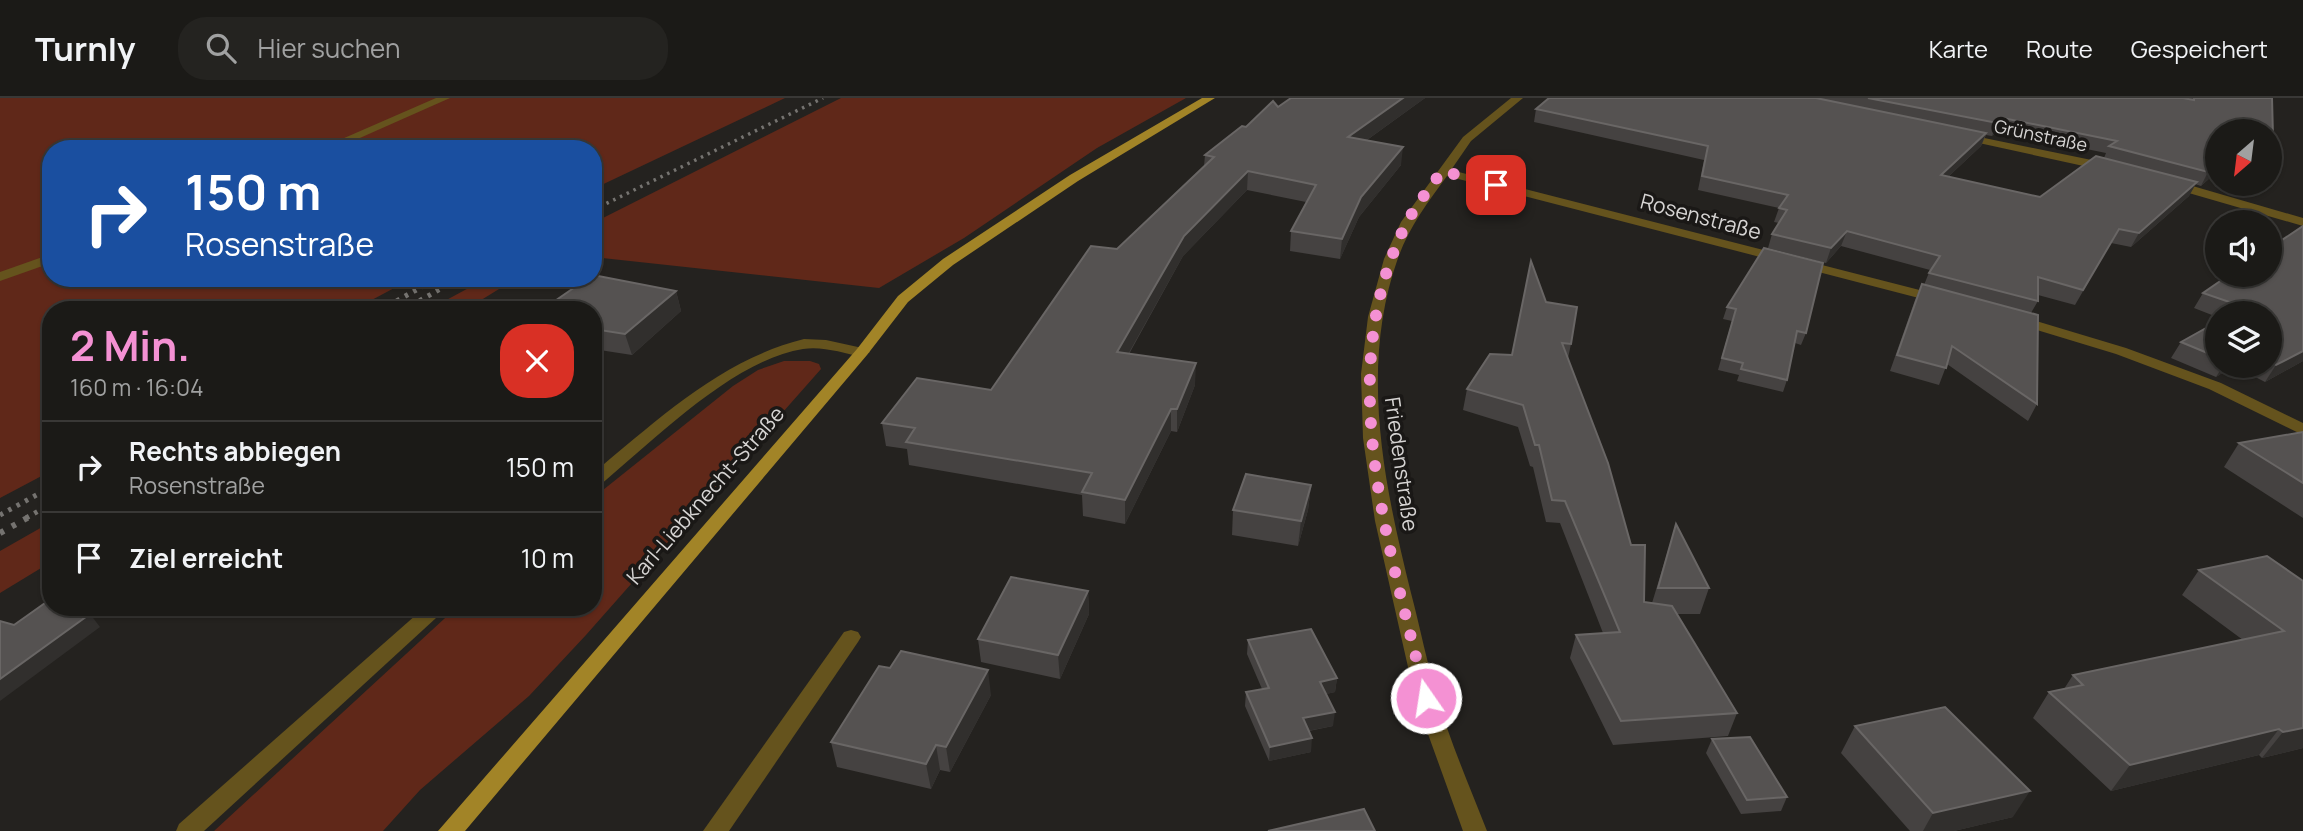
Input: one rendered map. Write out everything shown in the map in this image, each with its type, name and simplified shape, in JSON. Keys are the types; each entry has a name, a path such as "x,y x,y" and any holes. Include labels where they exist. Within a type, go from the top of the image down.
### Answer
{"main road":[{"name":"Karl-Liebknecht-Straße","path":"450,831 862,352 903,299 948,261 1074,177 1210,98"}],"street":[{"path":"346,140 444,98"},
{"name":"Friedenstraße","path":"1475,831 1426,698 1384,520 1372,438 1369,374 1375,317 1391,259 1407,222 1467,139 1518,98"},
{"name":"Grünstraße","path":"1945,133 2120,171"},
{"name":"Rosenstraße","path":"1442,171 1951,303"},
{"path":"2161,181 2303,222"},
{"path":"0,277 42,261"},
{"path":"2000,315 2121,351 2204,382 2303,430"},
{"path":"602,475 718,381 746,364 774,351 806,344 862,352"},
{"path":"188,831 428,616"},
{"path":"715,831 851,637"}],"shaded area":[{"path":"0,98 785,98 602,185 602,140 42,140 42,287 396,287 370,301 42,301 42,476 0,498"},
{"path":"841,98 1186,98 1097,148 964,238 879,288 602,258 602,218"},
{"path":"470,287 502,287 480,301 445,301"},
{"path":"784,361 810,361 819,364 821,369 586,635 529,696 420,790 383,831 214,831 447,616 602,616 602,491 733,386 758,370"},
{"path":"42,527 42,567 0,593 0,551"}],"building":[{"path":"1291,98 1403,98 1348,137 1403,147 1361,197 1342,239 1291,231 1316,185 1248,171 1184,236 1117,352 1196,363 1177,409 1171,409 1125,500 1082,492 1092,473 906,442 915,428 882,423 917,378 991,390 1091,246 1117,249 1214,157 1205,155 1242,126 1246,127 1273,101 1278,107"},
{"path":"1549,98 1816,98 1986,133 1941,175 2040,197 2096,156 2197,182 2139,233 2119,229 2083,290 2038,277 2038,301 1929,273 1940,256 1847,231 1831,248 1772,234 1787,210 1779,208 1788,195 1702,176 1708,146 1536,109"},
{"path":"1868,98 2272,98 2273,119 2205,119 2205,171 2109,146 2117,141 2003,118 1997,123"},
{"path":"2303,226 2303,351 2282,362 2282,301 2226,301 2203,293 2212,287 2282,287 2282,240"},
{"path":"1764,248 1823,263 1806,333 1797,331 1787,380 1741,369 1743,363 1722,358 1736,309 1727,307"},
{"path":"1531,261 1546,302 1577,307 1571,344 1562,343 1608,463 1631,545 1645,545 1644,602 1672,606 1737,713 1621,721 1576,635 1620,632 1565,501 1552,500 1539,445 1535,445 1523,405 1467,389 1490,354 1512,355"},
{"path":"602,277 676,291 625,334 602,330 602,301 555,301 575,287 602,287"},
{"path":"1922,284 2038,315 2037,404 1952,346 1946,368 1897,355"},
{"path":"2205,329 2205,352 2181,342"},
{"path":"2303,432 2303,483 2239,443"},
{"path":"1246,474 1311,485 1301,521 1233,510"},
{"path":"1676,524 1709,588 1658,588"},
{"path":"2267,556 2303,581 2303,728 2283,732 2279,729 2130,765 2049,692 2083,685 2073,675 2284,631 2199,570"},
{"path":"1011,577 1088,591 1058,655 978,639"},
{"path":"42,605 42,616 87,616 0,679 0,621 14,625"},
{"path":"1311,629 1337,678 1320,682 1335,712 1303,718 1312,738 1270,747 1246,692 1269,688 1248,640"},
{"path":"901,651 988,670 946,747 936,745 926,764 831,742 879,666 890,668"},
{"path":"1945,707 2030,791 1933,813 1855,726"},
{"path":"1750,737 1787,797 1747,800 1712,739"},
{"path":"1364,809 1375,831 1268,831"}],"railway":[{"path":"602,206 823,98"},
{"path":"396,301 422,287"},
{"path":"419,301 444,287"},
{"path":"0,515 42,492"},
{"path":"26,518 42,509"},
{"path":"0,533 29,517"}],"route":[{"path":"1426,698 1384,520 1372,438 1369,374 1375,317 1391,259 1407,222 1442,171 1496,185"}]}
